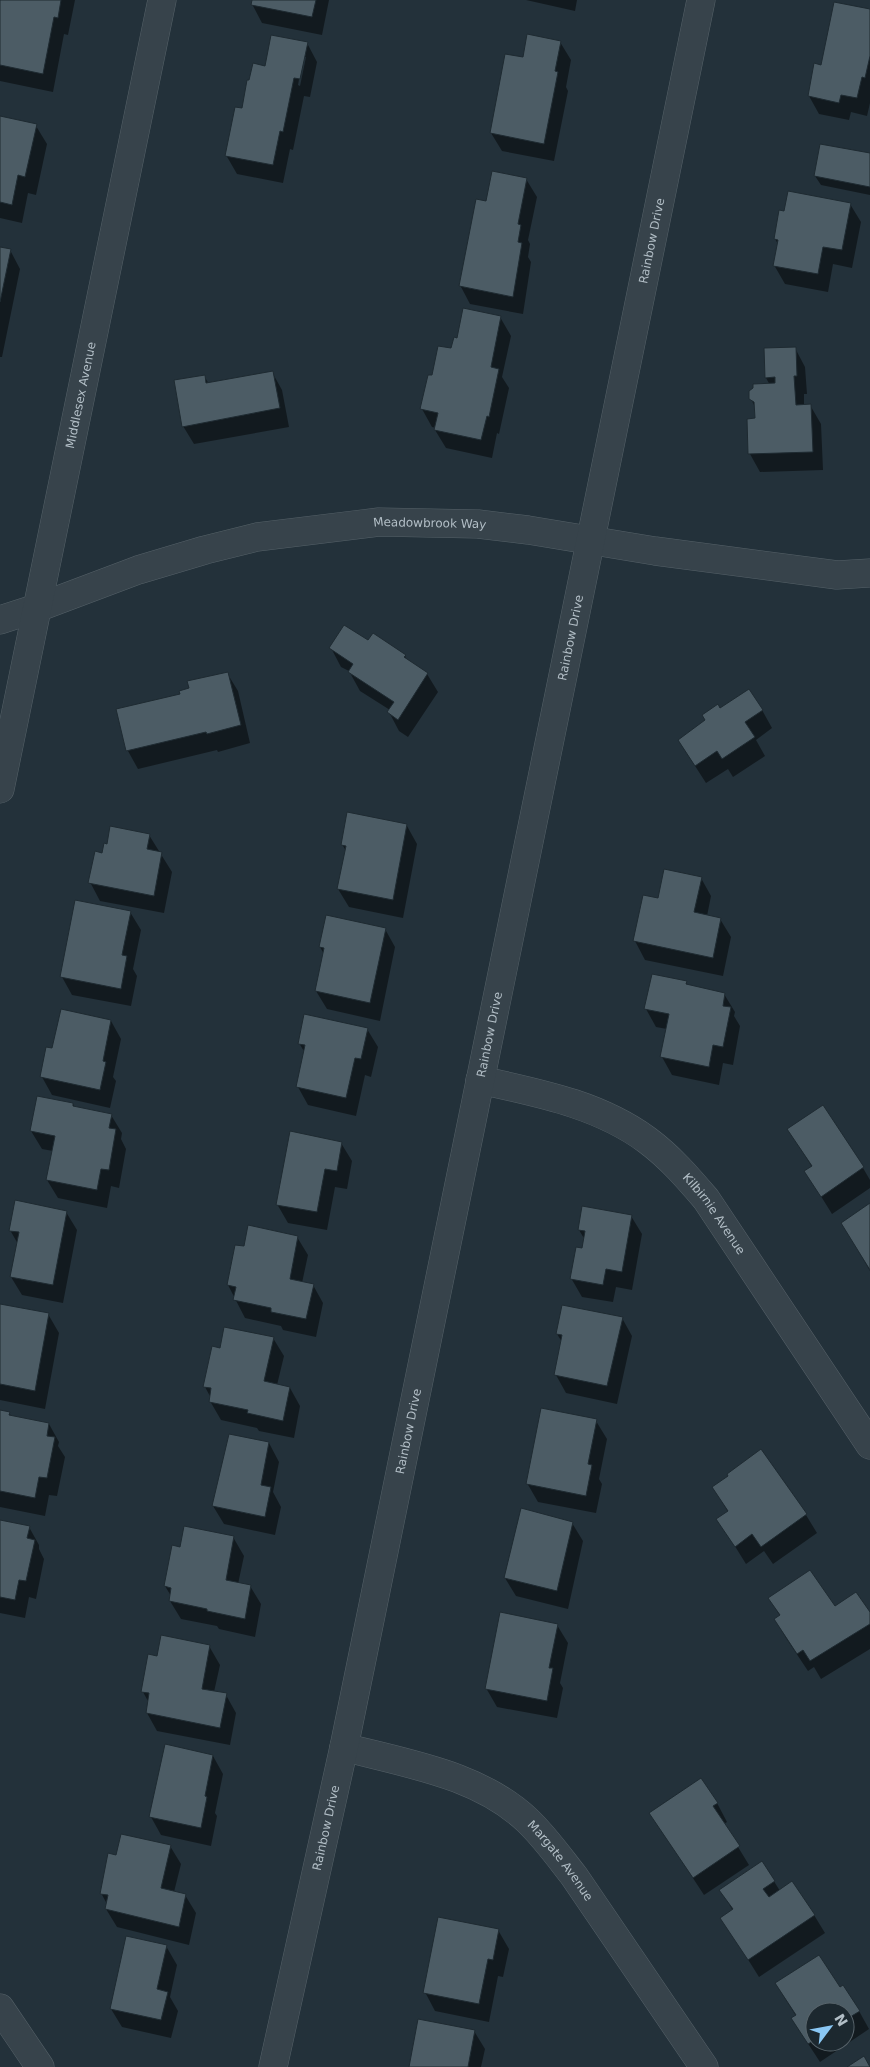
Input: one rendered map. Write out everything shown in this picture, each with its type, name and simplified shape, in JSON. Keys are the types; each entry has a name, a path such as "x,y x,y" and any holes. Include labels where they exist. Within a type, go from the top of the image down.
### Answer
{"street":[{"name":"Middlesex Avenue","path":"0,789 162,0"},
{"name":"Rainbow Drive","path":"274,2067 344,1747 702,0"},
{"name":"Meadowbrook Way","path":"0,620 138,570 205,550 257,537 379,522 478,524 528,530 655,552 837,575 870,573"},
{"name":"Kilbirnie Avenue","path":"480,1080 544,1094 586,1107 620,1123 648,1141 676,1165 706,1199 870,1445"},
{"name":"Margate Avenue","path":"344,1747 457,1777 496,1797 527,1819 574,1876 704,2067"},
{"path":"0,2008 40,2067"}],"building":[{"path":"0,0 61,0 58,18 54,17 43,74 0,65"},
{"path":"252,0 316,0 312,17 251,5"},
{"path":"834,2 870,9 870,56 865,78 862,77 857,98 841,95 839,103 808,96 814,63 821,65"},
{"path":"527,34 561,41 555,71 558,72 544,144 490,133 505,54 523,57"},
{"path":"271,35 308,42 300,79 294,78 283,132 280,131 273,165 225,156 235,107 242,108 247,80 249,80 253,63 265,66"},
{"path":"0,116 37,124 25,177 18,175 12,205 0,202"},
{"path":"820,144 870,153 870,187 814,176"},
{"path":"492,171 527,178 518,224 521,225 518,242 522,243 513,297 459,286 476,199 486,201"},
{"path":"788,191 851,203 842,250 823,247 818,274 773,266 778,240 774,239 779,210 784,211"},
{"path":"0,247 11,249 0,302"},
{"path":"463,308 501,316 491,367 499,369 489,417 487,416 481,440 434,430 438,413 420,409 428,375 432,375 438,346 451,348 454,337 457,338"},
{"path":"796,347 797,376 794,376 796,405 811,404 813,452 748,454 747,419 755,418 754,402 749,399 749,391 753,388 753,384 775,383 775,377 765,378 764,348"},
{"path":"273,371 280,408 182,427 174,380 205,375 206,383"},
{"path":"344,625 368,640 373,633 406,655 404,657 428,673 398,720 387,712 394,702 348,672 353,664 329,648"},
{"path":"228,672 241,725 126,751 116,709 180,694 179,691 189,688 187,681"},
{"path":"749,689 763,710 745,722 755,737 722,759 717,751 695,766 678,740 705,720 702,715 718,704 720,708"},
{"path":"347,812 407,824 393,900 337,889 346,846 341,845"},
{"path":"110,826 150,834 147,849 162,852 154,896 88,883 95,851 102,853 104,843 107,844"},
{"path":"664,869 702,877 694,912 721,918 713,958 633,941 643,895 658,898"},
{"path":"75,900 131,911 122,955 127,956 121,989 60,977"},
{"path":"326,915 386,928 370,1003 315,991 324,948 319,947"},
{"path":"652,974 687,981 686,984 725,993 723,1006 731,1007 723,1047 713,1045 709,1067 660,1057 669,1014 644,1009"},
{"path":"61,1009 111,1020 103,1061 106,1062 100,1090 40,1077 46,1047 52,1048"},
{"path":"304,1014 368,1028 361,1059 355,1058 346,1098 296,1087 305,1045 298,1044"},
{"path":"37,1096 73,1103 73,1106 112,1114 109,1128 116,1129 109,1170 101,1169 97,1190 46,1180 55,1136 30,1131"},
{"path":"823,1105 864,1167 821,1197 804,1171 812,1166 787,1129"},
{"path":"290,1131 342,1142 337,1171 325,1169 317,1212 276,1205"},
{"path":"15,1200 67,1211 53,1285 10,1277 19,1232 9,1231"},
{"path":"870,1203 870,1270 841,1223"},
{"path":"582,1206 632,1215 622,1272 606,1269 603,1285 570,1279 576,1247 582,1248 585,1231 578,1230"},
{"path":"248,1225 298,1236 290,1279 314,1284 306,1319 271,1312 271,1308 233,1300 236,1287 227,1285 235,1245 244,1246"},
{"path":"0,1304 49,1313 35,1391 0,1384"},
{"path":"562,1305 623,1317 607,1386 554,1375 562,1335 556,1334"},
{"path":"224,1327 274,1337 264,1381 290,1387 283,1421 247,1413 248,1410 209,1402 211,1388 203,1387 212,1346 220,1348"},
{"path":"541,1408 597,1419 588,1464 592,1465 586,1496 526,1484"},
{"path":"0,1410 10,1412 9,1415 49,1423 47,1436 55,1437 47,1478 39,1477 35,1498 0,1491"},
{"path":"229,1434 269,1442 261,1485 271,1487 265,1517 212,1506"},
{"path":"761,1449 807,1514 761,1547 752,1534 735,1547 716,1519 728,1511 712,1487"},
{"path":"521,1508 573,1522 557,1591 504,1578"},
{"path":"0,1520 30,1526 27,1538 35,1540 26,1581 19,1580 15,1600 0,1597"},
{"path":"184,1526 234,1536 226,1580 251,1585 245,1619 169,1601 171,1588 164,1586 172,1545 180,1547"},
{"path":"810,1570 835,1606 856,1592 870,1612 870,1624 810,1661 803,1650 797,1654 774,1619 780,1615 768,1598"},
{"path":"500,1612 558,1624 549,1668 553,1668 547,1701 485,1689"},
{"path":"161,1635 210,1645 202,1689 227,1693 220,1728 146,1713 149,1693 141,1692 148,1654 157,1656"},
{"path":"165,1744 213,1755 201,1828 149,1817"},
{"path":"701,1778 718,1803 713,1806 740,1846 693,1878 649,1813"},
{"path":"121,1834 171,1845 161,1888 186,1894 179,1927 105,1909 108,1895 100,1894 108,1853 116,1855"},
{"path":"762,1861 775,1881 763,1889 769,1897 792,1881 815,1915 748,1960 720,1918 733,1909 719,1890"},
{"path":"438,1917 499,1929 493,1960 488,1959 479,2004 423,1993"},
{"path":"126,1936 167,1945 157,1989 168,1992 161,2020 110,2009"},
{"path":"819,1955 840,1987 843,1985 854,2002 805,2002 805,2039 791,2018 796,2015 775,1983"},
{"path":"855,2003 860,2011 855,2014"},
{"path":"418,2019 475,2030 468,2067 409,2067"},
{"path":"864,2056 870,2067 847,2067"}]}
